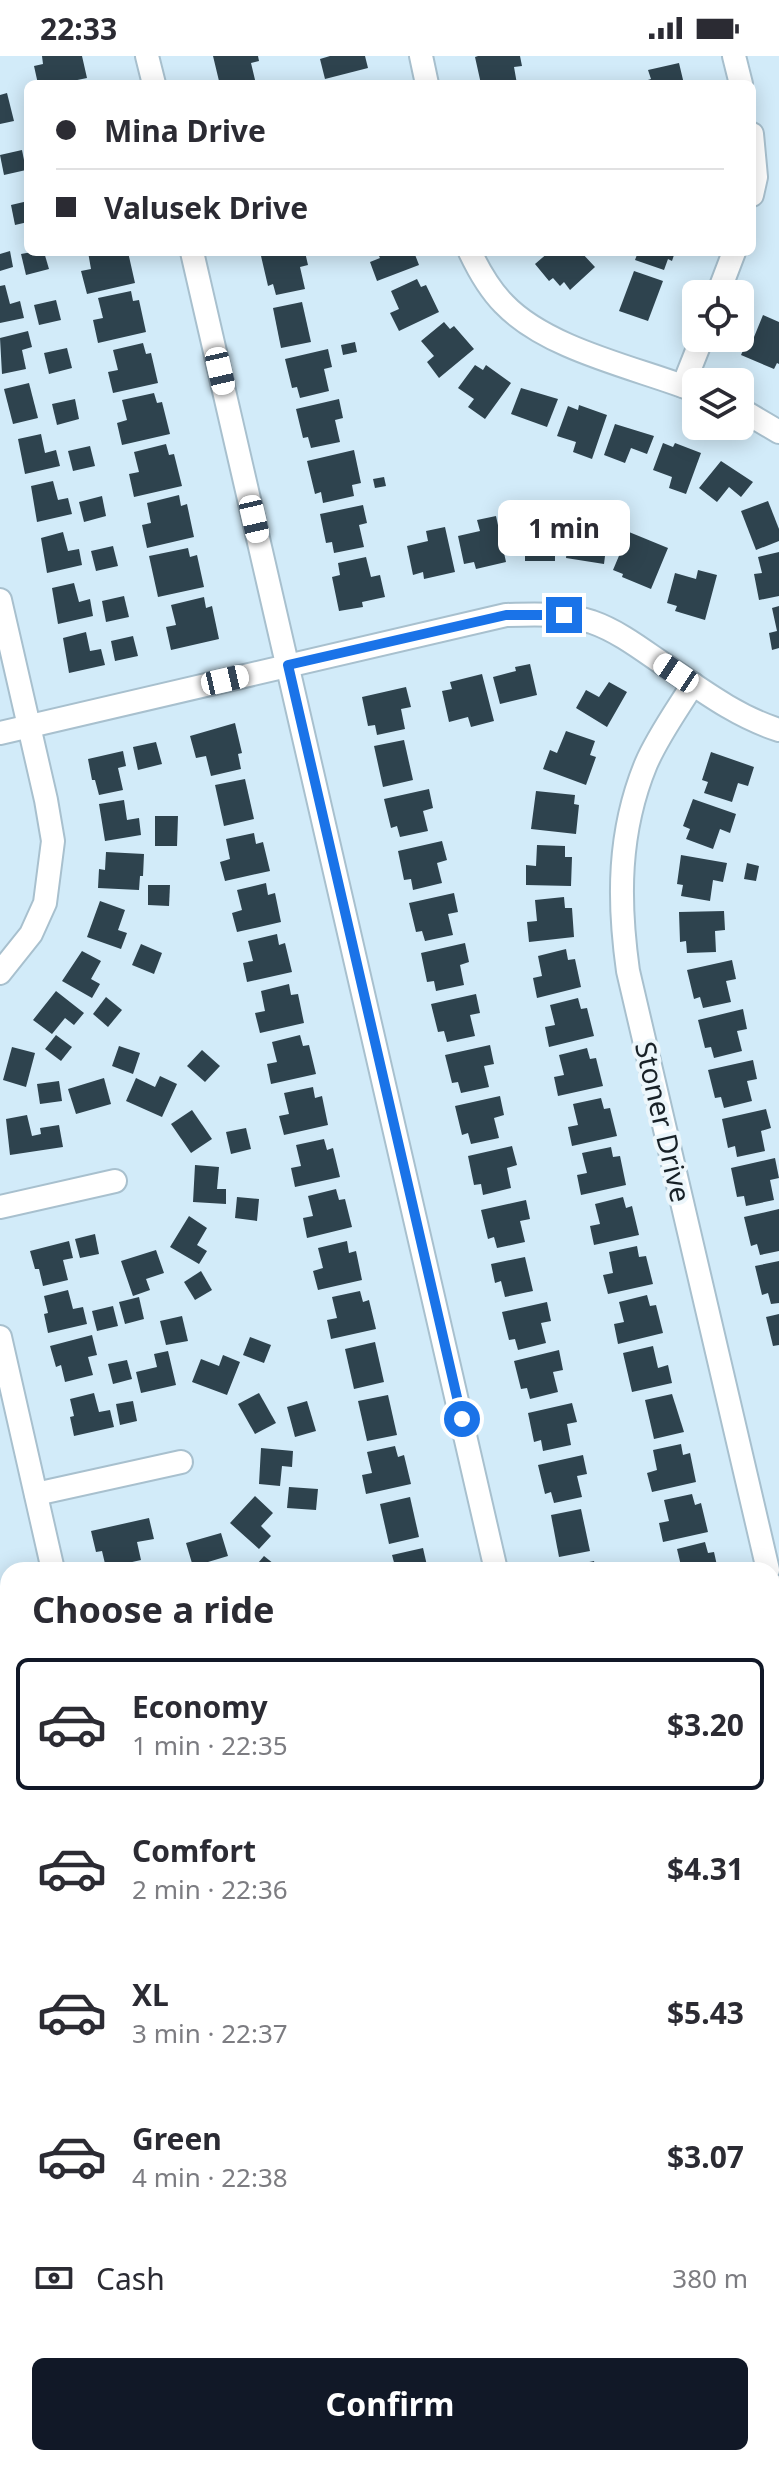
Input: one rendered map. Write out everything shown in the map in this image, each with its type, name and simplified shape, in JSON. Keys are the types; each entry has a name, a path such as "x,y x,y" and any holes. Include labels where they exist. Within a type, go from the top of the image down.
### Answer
{"street":[{"path":"147,56 153,80"},
{"path":"421,56 426,80"},
{"path":"734,56 740,80"},
{"path":"193,256 494,1562"},
{"path":"472,256 483,279 505,305 540,331 682,386"},
{"path":"723,280 732,256"},
{"path":"754,417 779,432"},
{"path":"0,600 53,841 45,903 31,934 0,973"},
{"path":"0,733 506,615 540,614 564,615 594,623 628,639 738,712 779,730"},
{"name":"Stoner Drive","path":"693,684 647,762 633,798 621,867 622,927 628,971 766,1562"},
{"path":"0,1207 115,1181"},
{"path":"0,1337 51,1562"},
{"path":"36,1494 181,1462"}],"building":[{"path":"42,56 82,56 87,78 37,80 34,66 43,64"},
{"path":"213,56 258,56 259,61 251,63 255,80 219,80"},
{"path":"365,56 368,68 325,79 320,59"},
{"path":"520,56 522,66 514,67 516,80 480,80 475,57"},
{"path":"679,63 683,80 648,80 651,79 648,70"},
{"path":"7,93 14,121 0,124 0,95"},
{"path":"22,150 24,170 4,175 0,155"},
{"path":"24,202 24,223 15,225 11,205"},
{"path":"10,251 13,267 0,271 0,254"},
{"path":"21,254 45,256 49,269 26,275"},
{"path":"89,256 129,256 135,283 87,294 81,271 91,269"},
{"path":"261,256 306,256 308,265 300,267 305,289 276,295 273,284 268,286"},
{"path":"416,256 419,265 377,281 370,262 380,258"},
{"path":"544,256 585,256 595,267 570,290 564,282 560,286 553,278 549,281 535,264"},
{"path":"636,256 674,256 672,261 668,259 664,270 635,260"},
{"path":"634,271 663,281 648,321 619,311"},
{"path":"417,279 421,287 426,285 439,312 399,331 390,313 399,309 391,291"},
{"path":"5,285 10,304 20,301 24,318 0,323 0,286"},
{"path":"131,291 133,301 139,300 146,332 98,343 93,320 103,318 98,298"},
{"path":"56,300 61,320 39,325 34,305"},
{"path":"302,302 311,342 281,348 273,308"},
{"path":"763,315 779,322 779,364 774,369 741,355 742,352 754,352 754,337"},
{"path":"444,322 450,329 454,326 474,349 439,378 427,362 434,356 421,341"},
{"path":"28,331 32,347 22,350 26,369 2,374 0,338"},
{"path":"355,342 357,352 343,355 341,345"},
{"path":"143,343 146,354 151,353 158,383 113,393 108,372 118,370 113,350"},
{"path":"67,348 72,368 49,374 44,353"},
{"path":"328,349 332,367 324,369 329,391 300,398 297,387 292,388 285,359"},
{"path":"475,365 483,370 486,365 511,383 485,419 468,407 474,399 458,388"},
{"path":"29,383 38,418 13,424 4,389"},
{"path":"521,388 558,399 547,427 511,414"},
{"path":"154,393 157,403 162,402 170,434 122,445 117,423 127,420 122,400"},
{"path":"75,399 79,419 57,425 52,404"},
{"path":"339,399 343,418 335,420 340,442 311,448 308,437 303,438 296,409"},
{"path":"579,405 607,415 592,459 573,452 576,442 557,436 568,406 578,410"},
{"path":"615,424 654,436 647,454 631,448 625,463 604,455"},
{"path":"41,434 45,453 56,450 60,466 25,474 18,439"},
{"path":"663,443 673,447 675,443 701,453 686,494 669,488 672,477 653,470"},
{"path":"166,444 169,455 174,454 182,486 134,497 129,474 139,472 134,452"},
{"path":"90,446 95,466 73,471 68,451"},
{"path":"354,450 361,483 352,485 354,496 323,503 321,492 315,494 307,461"},
{"path":"721,461 753,482 741,497 729,487 717,502 699,488"},
{"path":"384,477 386,486 375,488 373,479"},
{"path":"53,481 58,500 68,498 72,514 37,522 31,486"},
{"path":"179,495 181,506 187,504 194,537 147,548 142,525 151,523 147,503"},
{"path":"102,496 106,516 84,522 79,502"},
{"path":"768,501 779,529 779,541 756,550 741,511"},
{"path":"363,505 367,523 359,525 364,547 334,553 332,542 326,543 320,514"},
{"path":"496,516 506,562 476,569 474,562 464,564 458,536 480,531 477,520"},
{"path":"537,519 555,520 555,561 525,561 525,556 514,556 515,527 537,527"},
{"path":"445,527 455,572 424,579 423,572 413,575 407,546 428,541 426,531"},
{"path":"570,528 608,533 604,564 566,558"},
{"path":"63,532 68,551 79,549 82,565 47,573 41,538"},
{"path":"629,532 668,548 651,589 613,570"},
{"path":"113,546 118,566 96,571 91,551"},
{"path":"188,548 190,557 197,555 204,587 158,597 149,556"},
{"path":"779,552 779,596 759,600 754,574 762,573 758,557"},
{"path":"366,557 371,577 380,575 385,597 362,602 363,607 339,611 332,577 340,575 338,563"},
{"path":"698,570 717,575 705,620 675,611 677,606 667,603 675,573 696,579"},
{"path":"74,583 79,602 90,599 93,616 58,624 52,588"},
{"path":"124,596 129,617 106,622 102,601"},
{"path":"204,597 206,608 212,606 219,639 171,650 166,627 176,625 171,605"},
{"path":"779,606 779,648 772,650 769,633 777,631 772,608"},
{"path":"86,632 90,651 101,649 105,665 69,673 63,638"},
{"path":"133,636 138,656 115,661 111,641"},
{"path":"530,664 537,695 500,704 493,677"},
{"path":"482,674 494,721 471,727 468,717 449,722 442,691 452,689 450,682"},
{"path":"609,682 627,692 607,727 576,708 586,690 599,697"},
{"path":"406,687 411,707 401,709 405,729 377,735 375,725 368,726 362,697"},
{"path":"235,723 242,753 238,754 241,769 211,776 206,756 196,758 190,736"},
{"path":"566,731 595,741 590,755 596,757 586,785 543,769 550,750 557,753"},
{"path":"404,740 413,780 383,787 374,746"},
{"path":"156,742 162,764 138,770 133,747"},
{"path":"123,751 126,766 118,768 123,790 99,795 88,759"},
{"path":"711,752 754,767 748,786 738,783 732,802 704,793 708,782 702,780"},
{"path":"245,779 254,819 224,826 215,785"},
{"path":"429,789 433,808 423,811 428,831 400,837 397,826 391,828 384,799"},
{"path":"536,791 575,795 574,804 579,805 576,834 531,829"},
{"path":"693,799 736,814 730,833 720,829 713,849 686,839 690,829 683,826"},
{"path":"124,800 127,820 139,818 141,835 105,841 99,804"},
{"path":"155,816 178,816 177,846 155,846"},
{"path":"254,833 256,844 263,842 270,871 225,881 220,862 230,859 226,839"},
{"path":"442,841 447,860 437,863 442,883 413,890 411,879 404,880 398,851"},
{"path":"537,845 565,846 565,857 572,857 571,886 526,885 526,865 536,866"},
{"path":"106,852 144,854 139,890 98,888 99,869 105,870"},
{"path":"681,855 727,863 723,882 713,880 710,901 681,896 683,885 677,884"},
{"path":"747,863 759,866 756,881 744,879"},
{"path":"266,883 268,895 275,893 281,922 237,932 232,913 242,910 237,890"},
{"path":"148,885 170,885 169,906 148,905"},
{"path":"454,893 458,912 448,914 453,935 425,941 422,931 416,932 409,903"},
{"path":"564,897 565,908 572,908 574,937 529,942 527,922 537,921 535,900"},
{"path":"100,901 125,910 118,930 127,933 121,949 87,937"},
{"path":"724,911 725,930 715,931 716,952 687,953 686,941 680,942 679,912"},
{"path":"277,934 279,945 285,943 292,972 247,982 243,963 253,961 248,941"},
{"path":"465,943 469,962 460,965 464,985 436,991 434,981 427,982 421,953"},
{"path":"141,944 162,953 154,974 132,965"},
{"path":"566,949 568,960 575,959 581,987 537,998 533,978 542,976 538,956"},
{"path":"82,951 101,961 91,979 100,984 92,998 62,981"},
{"path":"732,960 736,979 726,981 731,1002 703,1008 700,997 694,999 687,970"},
{"path":"289,984 291,995 298,994 304,1023 260,1033 255,1013 265,1011 261,991"},
{"path":"56,991 84,1013 74,1025 65,1018 52,1034 33,1020"},
{"path":"476,994 480,1013 470,1015 475,1036 447,1042 444,1031 438,1032 431,1004"},
{"path":"106,997 122,1010 108,1027 93,1014"},
{"path":"578,998 581,1009 587,1008 594,1036 549,1047 545,1027 555,1025 550,1005"},
{"path":"743,1009 747,1029 737,1031 742,1051 714,1058 711,1047 705,1048 698,1020"},
{"path":"56,1035 72,1047 61,1061 45,1049"},
{"path":"300,1035 303,1046 309,1045 316,1074 271,1084 267,1064 277,1062 272,1042"},
{"path":"490,1045 494,1064 484,1066 489,1087 461,1093 458,1082 452,1083 445,1055"},
{"path":"119,1046 140,1053 133,1074 112,1066"},
{"path":"12,1047 35,1053 26,1087 3,1080"},
{"path":"587,1048 590,1059 596,1058 603,1086 558,1096 554,1077 564,1075 559,1055"},
{"path":"202,1050 220,1066 205,1082 187,1066"},
{"path":"753,1060 757,1079 747,1081 752,1101 724,1108 721,1097 715,1098 708,1070"},
{"path":"160,1076 177,1084 162,1117 126,1101 136,1078 155,1087"},
{"path":"104,1078 111,1104 76,1114 68,1089"},
{"path":"59,1081 62,1101 40,1104 37,1084"},
{"path":"313,1087 315,1098 322,1096 328,1125 284,1135 279,1116 289,1114 284,1093"},
{"path":"500,1096 504,1115 494,1118 499,1138 471,1144 468,1133 462,1135 455,1106"},
{"path":"601,1098 604,1109 610,1108 617,1136 572,1146 568,1127 578,1125 573,1104"},
{"path":"766,1109 771,1128 761,1131 765,1151 737,1157 735,1146 728,1148 722,1119"},
{"path":"192,1110 212,1139 191,1153 171,1124"},
{"path":"27,1115 32,1136 41,1134 40,1128 59,1125 63,1147 10,1155 6,1119"},
{"path":"246,1128 251,1149 231,1154 226,1132"},
{"path":"324,1139 327,1150 333,1148 340,1177 295,1187 291,1168 301,1166 296,1145"},
{"path":"512,1146 517,1165 507,1168 511,1188 483,1195 481,1184 474,1185 468,1156"},
{"path":"611,1147 613,1157 620,1156 626,1185 581,1195 577,1175 587,1173 582,1153"},
{"path":"775,1158 779,1178 770,1180 774,1200 746,1206 744,1196 737,1197 731,1168"},
{"path":"195,1165 219,1167 217,1189 226,1189 226,1204 193,1202"},
{"path":"336,1189 339,1200 345,1199 352,1227 307,1238 303,1218 313,1216 308,1196"},
{"path":"237,1197 259,1199 257,1221 235,1218"},
{"path":"623,1197 626,1208 632,1206 639,1235 594,1245 590,1226 600,1224 595,1204"},
{"path":"526,1200 530,1219 520,1221 525,1242 497,1248 494,1237 488,1239 481,1210"},
{"path":"779,1209 779,1251 760,1255 757,1244 751,1246 744,1217"},
{"path":"189,1216 207,1228 197,1245 207,1251 199,1264 170,1247"},
{"path":"95,1234 99,1254 80,1258 75,1239"},
{"path":"69,1241 73,1258 63,1260 68,1280 43,1286 30,1251"},
{"path":"347,1241 349,1253 356,1251 362,1280 318,1290 313,1271 323,1268 318,1248"},
{"path":"637,1246 639,1257 646,1256 653,1284 608,1294 603,1275 613,1273 609,1252"},
{"path":"156,1250 164,1273 146,1279 150,1290 133,1296 121,1261"},
{"path":"525,1257 533,1291 505,1297 501,1281 495,1283 491,1264"},
{"path":"779,1261 779,1303 771,1304 768,1293 762,1295 755,1266"},
{"path":"201,1271 212,1290 195,1300 184,1282"},
{"path":"68,1290 73,1309 83,1307 87,1324 48,1333 44,1296"},
{"path":"360,1291 363,1302 369,1300 376,1329 331,1339 327,1320 337,1318 332,1297"},
{"path":"647,1295 650,1306 656,1305 663,1333 618,1344 614,1324 624,1322 619,1302"},
{"path":"139,1297 144,1319 125,1324 119,1302"},
{"path":"547,1302 551,1321 541,1323 546,1343 518,1350 515,1339 509,1340 502,1312"},
{"path":"113,1306 118,1326 97,1331 92,1311"},
{"path":"779,1314 779,1345 773,1346 766,1317"},
{"path":"182,1316 188,1341 166,1345 160,1321"},
{"path":"92,1335 97,1355 88,1357 93,1375 65,1382 61,1365 56,1367 50,1346"},
{"path":"250,1337 271,1345 264,1363 243,1355"},
{"path":"375,1342 384,1382 354,1389 345,1349"},
{"path":"653,1346 658,1368 668,1365 672,1383 632,1392 623,1353"},
{"path":"559,1350 563,1370 553,1372 558,1392 530,1399 527,1388 521,1389 514,1361"},
{"path":"168,1351 176,1385 141,1393 136,1372 157,1367 154,1354"},
{"path":"223,1355 240,1362 227,1395 192,1382 201,1359 219,1366"},
{"path":"127,1360 132,1379 113,1384 108,1364"},
{"path":"94,1393 99,1412 110,1410 114,1427 74,1436 70,1399"},
{"path":"259,1393 276,1423 255,1434 238,1404"},
{"path":"672,1394 684,1432 654,1439 645,1400"},
{"path":"388,1395 397,1435 367,1441 358,1401"},
{"path":"133,1401 137,1421 120,1425 116,1404"},
{"path":"307,1401 316,1431 295,1437 287,1407"},
{"path":"572,1403 577,1422 567,1424 571,1445 543,1451 541,1440 534,1442 528,1413"},
{"path":"681,1444 683,1455 690,1453 696,1482 652,1492 647,1473 657,1470 653,1450"},
{"path":"395,1446 398,1457 404,1455 411,1484 366,1494 362,1475 372,1473 367,1452"},
{"path":"261,1448 293,1451 292,1467 282,1466 280,1486 259,1484"},
{"path":"583,1455 587,1474 577,1476 582,1497 554,1503 551,1492 545,1494 538,1465"},
{"path":"289,1487 318,1489 316,1510 287,1508"},
{"path":"692,1494 695,1505 701,1503 708,1532 663,1542 659,1523 669,1521 664,1500"},
{"path":"255,1496 273,1513 261,1526 271,1536 259,1549 230,1523"},
{"path":"410,1497 419,1537 389,1544 380,1504"},
{"path":"581,1509 590,1551 559,1557 551,1515"},
{"path":"149,1518 154,1539 137,1542 141,1560 105,1562 102,1551 96,1552 91,1531"},
{"path":"221,1533 228,1556 208,1562 192,1562 186,1543"},
{"path":"705,1542 708,1553 714,1552 716,1562 680,1562 677,1549"},
{"path":"423,1548 426,1562 394,1562 392,1555"}],"route":[{"path":"462,1419 288,665 506,615 564,615"}]}
